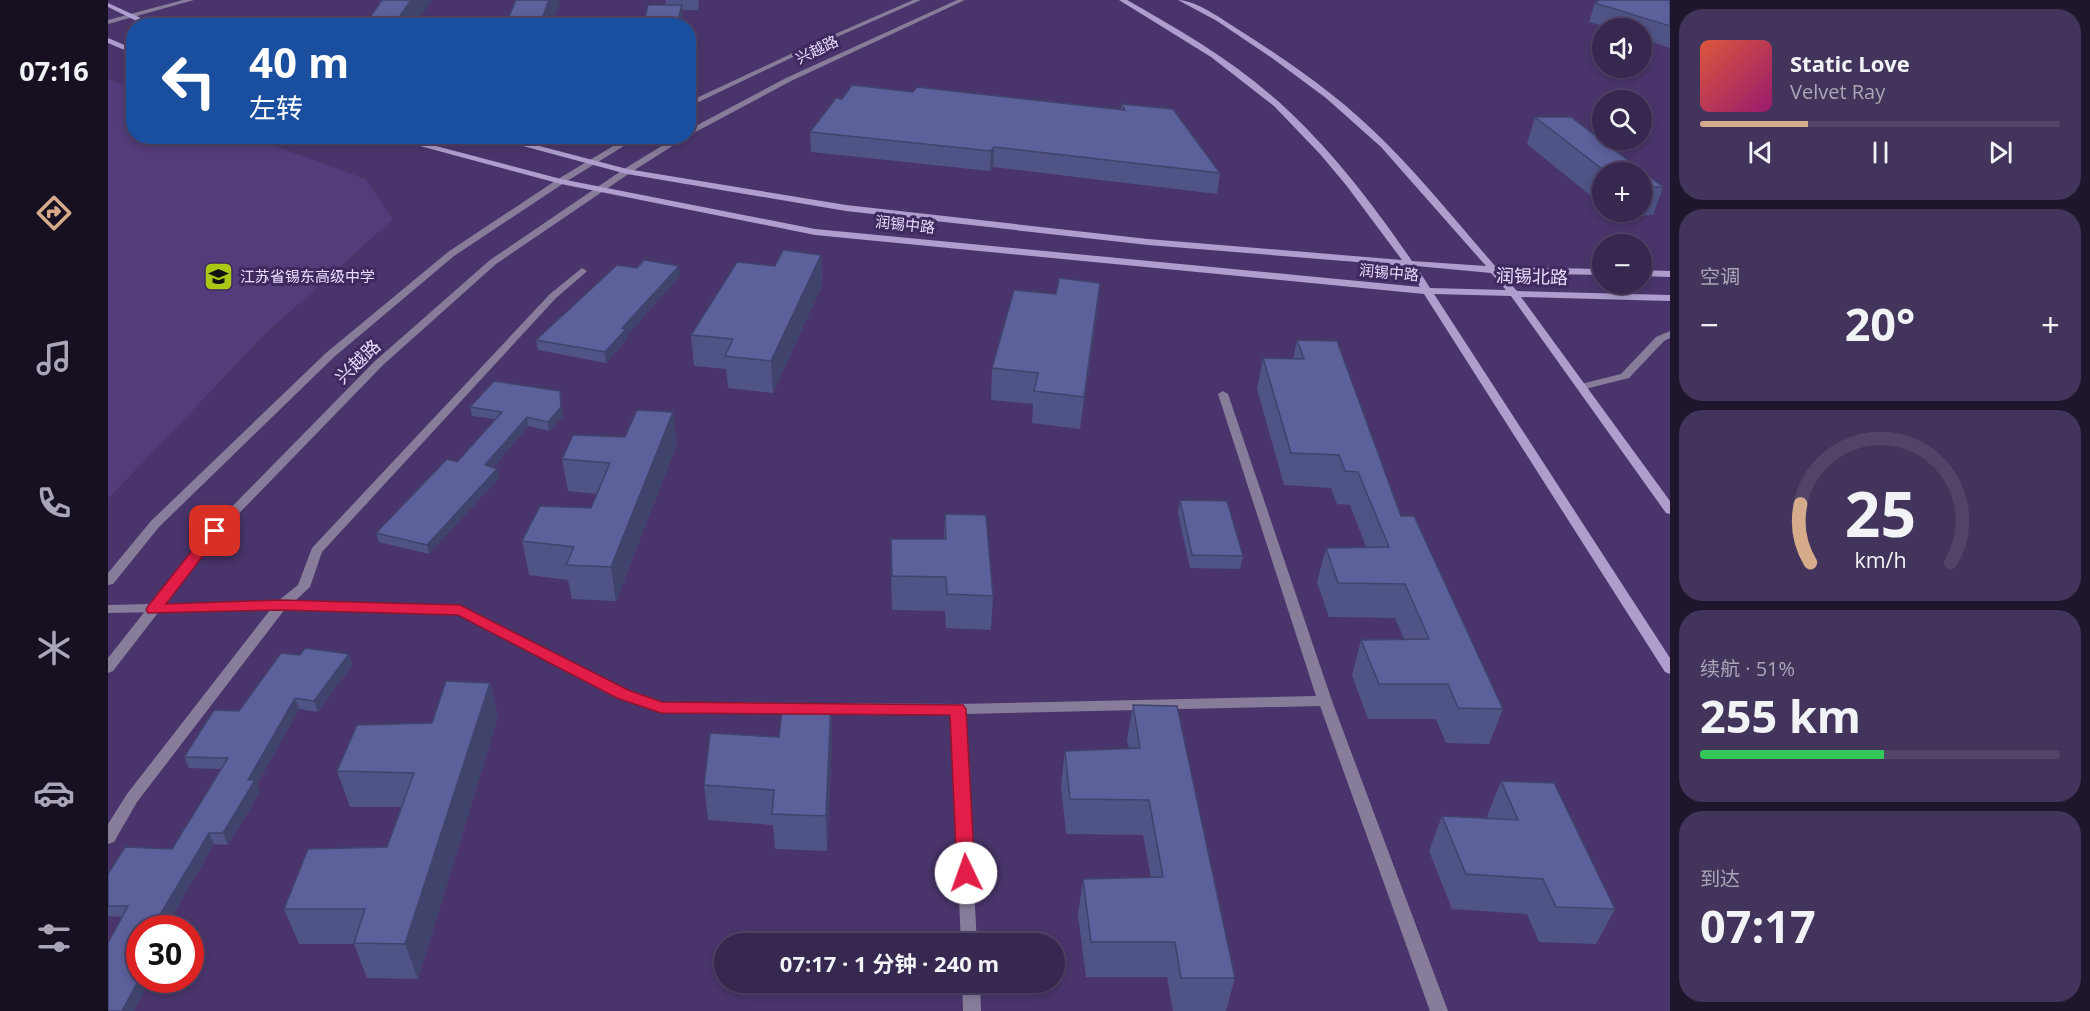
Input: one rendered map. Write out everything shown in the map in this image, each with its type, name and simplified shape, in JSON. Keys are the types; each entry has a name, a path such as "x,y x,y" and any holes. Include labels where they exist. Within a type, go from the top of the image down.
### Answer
{"main road":[{"path":"1122,0 1172,27 1236,71 1295,122 1347,180 1428,291 1670,669"},
{"path":"1181,0 1219,20 1275,56 1329,96 1384,145 1513,292 1670,510"},
{"path":"108,4 136,18"},
{"path":"108,40 126,48"},
{"name":"润锡中路","path":"418,144 561,181 815,232 1428,291"},
{"name":"润锡中路","path":"523,144 627,171 870,210 1148,242 1407,262"},
{"name":"润锡北路","path":"1407,262 1494,270 1592,272"},
{"path":"1652,273 1670,274"},
{"name":"润锡北路","path":"1428,291 1670,298"}],"street":[{"path":"108,22 191,0"},
{"name":"兴越路","path":"696,101 812,46 918,0"},
{"name":"兴越路","path":"696,129 720,114 831,59 962,0"},
{"name":"兴越路","path":"108,581 155,524 330,355 451,254 561,181 623,144"},
{"name":"兴越路","path":"108,668 215,531 379,363 493,262 671,144"},
{"path":"108,838 132,798 281,605 304,586 316,551 545,305 582,271"},
{"path":"1581,387 1625,376 1660,339 1670,334"},
{"path":"1223,394 1325,701 1439,1011"},
{"path":"108,609 154,610 281,605 460,610 623,694 661,707 958,709 1325,701"},
{"path":"958,709 968,933"},
{"path":"971,993 972,1011"}],"shaded area":[{"name":"江苏省锡东高级中学","path":"108,79 126,86 126,144 270,144 365,179 393,219 265,334 108,499"}],"building":[{"path":"382,0 411,0 399,18 370,18"},
{"path":"516,0 549,0 542,18 508,18"},
{"path":"1599,0 1670,0 1670,26 1652,20 1652,18 1644,18 1595,3"},
{"path":"648,5 682,5 678,18 645,18"},
{"path":"852,85 913,92 917,87 1125,110 1121,104 1173,109 1220,173 994,147 991,151 810,132 836,98 842,99"},
{"path":"1535,117 1571,117 1592,133 1592,150 1614,150 1630,162 1593,162"},
{"path":"1652,179 1663,187 1652,188"},
{"path":"783,250 821,255 771,361 725,356 733,339 691,335 737,262 775,266"},
{"path":"644,260 679,266 622,328 626,329 605,352 536,340 617,265 637,268"},
{"path":"1059,278 1100,283 1084,397 1034,391 1038,373 992,368 1014,290 1056,294"},
{"path":"1297,340 1337,341 1401,516 1414,516 1503,709 1458,708 1448,684 1379,684 1361,640 1429,639 1405,584 1338,583 1326,548 1389,547 1358,472 1345,471 1339,455 1291,453 1263,358 1304,359"},
{"path":"494,381 560,391 561,407 548,422 527,417 485,465 497,469 427,545 376,533 447,459 457,462 502,412 470,407"},
{"path":"637,410 673,412 611,567 566,565 574,547 522,541 540,506 591,508 610,463 562,459 573,435 625,437"},
{"path":"1180,500 1227,501 1243,556 1192,555"},
{"path":"945,514 986,515 993,596 947,594 946,577 892,576 891,539 946,539"},
{"path":"305,648 349,654 314,701 295,698 248,780 255,780 223,833 209,833 160,915 126,915 126,993 132,993 122,1011 108,1011 108,943 128,906 108,906 108,874 125,847 172,849 228,758 184,757 214,710 239,711 281,653 300,655"},
{"path":"446,681 490,683 405,944 354,943 365,909 284,909 308,849 387,847 414,773 337,771 357,725 432,723"},
{"path":"783,702 831,704 826,816 772,814 774,790 704,785 710,733 779,737"},
{"path":"1133,705 1177,706 1235,978 1181,978 1175,942 1091,942 1083,879 1163,877 1149,800 1070,799 1065,751 1140,748"},
{"path":"1501,781 1554,783 1615,909 1556,907 1543,879 1466,874 1442,816 1518,820"}],"place":[{"name":"江苏省锡东高级中学","path":"219,277"}],"route":[{"path":"215,531 154,610 281,605 460,610 623,694 661,707 958,709 966,873"}]}
